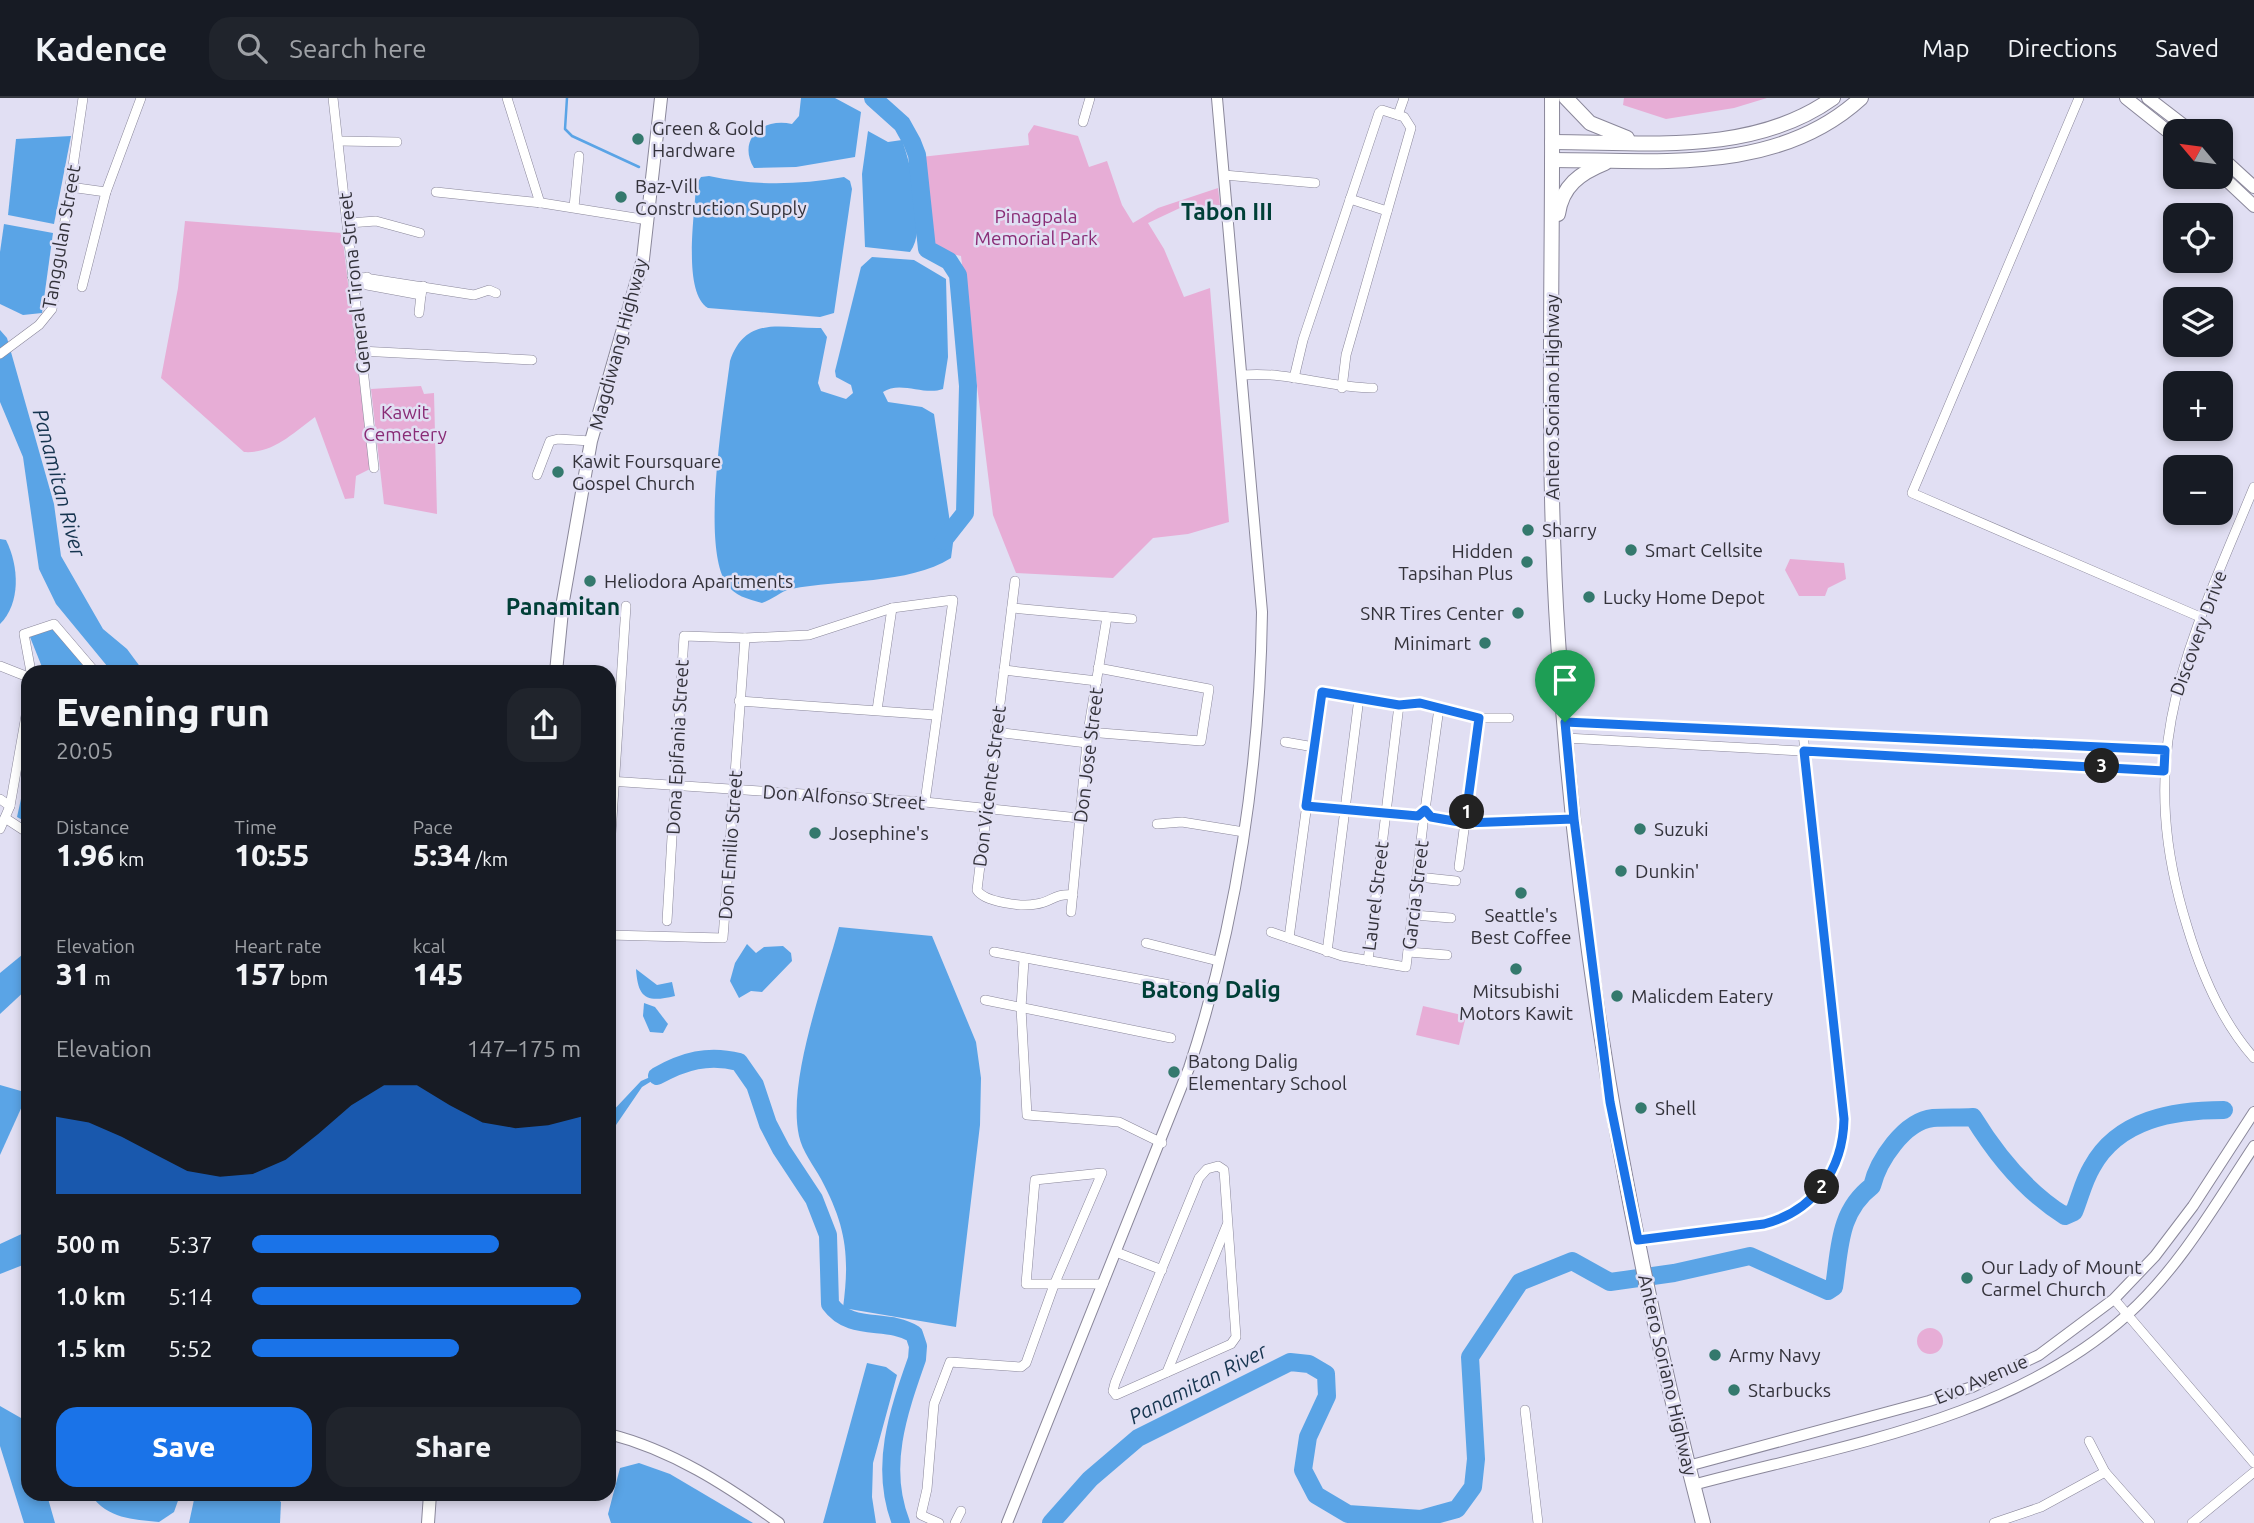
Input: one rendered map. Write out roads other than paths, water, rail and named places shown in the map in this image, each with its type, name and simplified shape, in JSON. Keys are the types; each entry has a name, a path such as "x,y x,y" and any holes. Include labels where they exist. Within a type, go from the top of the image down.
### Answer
{"main road":[{"name":"Magdiwang Highway","path":"557,665 564,601 591,441 636,286 648,220 661,98"},
{"name":"Antero Soriano Highway","path":"1552,98 1551,474 1558,640 1574,819 1610,1102 1649,1294 1703,1523"},
{"path":"1566,98 1590,123 1642,142"},
{"path":"1552,142 1642,142 1755,135 1792,122 1833,98"},
{"path":"1552,160 1680,159 1757,153 1818,128 1861,98"},
{"path":"2126,98 2163,127"},
{"path":"2148,98 2175,119"},
{"path":"1553,246 1559,204 1571,183 1590,169 1612,160"},
{"path":"2233,168 2254,187"},
{"path":"2233,186 2254,206"},
{"path":"428,1523 430,1501"}],"street":[{"name":"Tanggulan Street","path":"0,354 16,339 39,325 52,309 83,98"},
{"path":"82,288 106,192 141,98"},
{"name":"General Tirona Street","path":"334,98 374,468"},
{"path":"507,98 540,203"},
{"path":"1083,122 1090,98"},
{"path":"1007,1523 1161,1143 1213,993 1244,832 1261,669 1262,612 1217,98"},
{"path":"1398,115 1404,98"},
{"path":"2079,98 1912,493 2200,617"},
{"path":"1294,378 1303,340 1382,110 1408,120 1411,128 1346,355 1342,388"},
{"path":"339,141 397,142"},
{"path":"574,207 579,156"},
{"path":"1224,175 1315,183"},
{"path":"70,187 106,192"},
{"path":"436,192 574,207 648,220"},
{"path":"1350,199 1387,211"},
{"path":"349,223 376,221 420,233"},
{"path":"352,276 422,290 474,295 489,290 496,293"},
{"path":"419,313 422,290"},
{"path":"360,351 532,360"},
{"path":"1243,375 1271,373 1342,388 1373,388"},
{"path":"537,475 550,441 591,441"},
{"name":"Discovery Drive","path":"2254,487 2200,617 2176,684 2164,771 2169,849 2192,943 2227,1019 2254,1058"},
{"name":"Don Vicente Street","path":"1014,581 977,890 980,895 1035,905 1059,894 1073,895"},
{"name":"Dona Epifania Street","path":"667,921 684,636 745,638 810,635 892,608 953,600 935,715"},
{"path":"616,732 626,606"},
{"path":"877,710 892,608"},
{"path":"1012,608 1132,619"},
{"name":"Don Jose Street","path":"1072,912 1088,732 1107,617"},
{"path":"30,665 24,634 54,624 89,665"},
{"name":"Don Emilio Street","path":"616,935 723,938 745,638"},
{"path":"0,666 21,674"},
{"path":"1088,732 1201,741 1209,688 1098,668"},
{"path":"1004,670 1097,681"},
{"path":"1289,938 1322,692 1399,705 1420,703 1479,718 1509,718"},
{"path":"1327,952 1359,698"},
{"path":"739,701 935,715 925,802"},
{"name":"Laurel Street","path":"1368,961 1399,705"},
{"name":"Garcia Street","path":"1368,961 1406,967 1439,708"},
{"path":"1460,867 1479,718"},
{"path":"1565,722 2165,750"},
{"path":"995,732 1087,743"},
{"path":"1638,1240 1764,1224 1782,1218 1813,1198 1837,1162 1844,1119 1803,733"},
{"path":"1566,738 2164,771"},
{"path":"1285,742 1314,747"},
{"path":"0,830 10,806 21,744"},
{"name":"Don Alfonso Street","path":"616,782 925,802 1079,818"},
{"path":"0,799 10,806"},
{"path":"1306,806 1465,823 1574,819"},
{"path":"5,818 21,828"},
{"path":"1157,824 1182,822 1244,832"},
{"path":"1418,877 1456,881"},
{"path":"1414,915 1451,918"},
{"path":"1271,932 1327,952 1368,961"},
{"path":"1146,943 1218,961"},
{"path":"994,952 1024,960 1213,993"},
{"path":"1408,952 1447,954"},
{"path":"1024,960 1021,1008 1027,1115 1119,1122 1161,1143"},
{"path":"985,1000 1171,1038"},
{"name":"Evo Avenue","path":"1688,1466 1894,1411 1972,1387 2039,1355 2114,1299 2174,1232 2236,1135 2254,1112"},
{"path":"2236,1135 2253,1147"},
{"name":"Evo Avenue","path":"1693,1485 1900,1430 1979,1405 2049,1372 2127,1314 2190,1244 2253,1147"},
{"path":"1218,1166 1224,1170 1227,1224 1236,1337 1231,1344 1116,1395 1113,1391 1199,1178 1207,1169 1218,1166"},
{"path":"939,1523 921,1515 927,1489 934,1404 950,1362 1021,1367 1026,1363 1054,1284 1102,1173 1100,1171 1035,1180 1026,1284 1054,1284 1103,1284"},
{"path":"1167,1372 1227,1224"},
{"path":"2174,1232 2190,1244"},
{"path":"1116,1252 1162,1270"},
{"path":"2114,1299 2254,1463"},
{"path":"1972,1387 1979,1405"},
{"path":"1525,1410 1538,1523"},
{"path":"616,1436 653,1447 681,1461 779,1523"},
{"path":"2089,1441 2105,1472 2150,1523"},
{"path":"1994,1523 2040,1507 2105,1472"},
{"path":"2192,1523 2254,1472"},
{"path":"955,1523 961,1511"}],"water":[{"path":"801,98 835,98 861,112 855,157 796,167 754,168 749,148 755,133 771,124 792,124 799,116"},
{"path":"868,131 888,142 902,140 910,165 918,213 918,228 910,252 865,247 862,174"},
{"path":"71,136 54,224 8,215 16,139"},
{"path":"701,177 760,183 810,182 844,177 850,181 852,189 834,313 820,317 708,308 700,299 695,286 692,251 696,185"},
{"path":"4,224 53,233 42,313 23,315 0,304 0,252"},
{"path":"872,257 914,260 946,279 948,357 943,389 928,391 897,387 883,392 888,402 922,407 934,414 953,543 951,558 915,573 791,589 762,603 747,598 737,594 726,583 719,564 715,538 716,475 730,361 745,336 756,330 779,326 821,328 827,337 818,383 821,391 846,399 853,393 851,385 836,377 835,371 861,267"},
{"path":"0,330 7,338 54,504 61,556 103,629 127,649 139,665 106,665 56,604 39,569 23,457 0,402"},
{"path":"0,539 6,540 14,561 16,584 12,606 0,624"},
{"path":"55,626 84,665 41,665 30,637"},
{"path":"21,799 21,819 17,817"},
{"path":"839,927 932,936 976,1042 981,1078 980,1125 956,1327 843,1308 846,1256 841,1226 821,1179 805,1153 799,1136 797,1114 802,1060"},
{"path":"747,944 756,953 764,947 783,946 791,953 792,961 762,992 751,991 739,998 730,981 735,963"},
{"path":"21,956 21,994 0,1014 0,973"},
{"path":"636,969 657,985 672,982 675,996 657,999 645,996 639,986"},
{"path":"644,1003 655,1007 668,1024 663,1033 650,1032 643,1016"},
{"path":"678,1065 642,1087 616,1125 616,1108 641,1081"},
{"path":"0,1085 21,1091 21,1108 0,1155"},
{"path":"21,1234 21,1266 0,1274 0,1244"},
{"path":"867,1363 886,1367 897,1375 873,1463 872,1497 876,1523 823,1523"},
{"path":"0,1406 21,1418 21,1501 49,1501 55,1523 24,1523 0,1446"},
{"path":"639,1463 670,1474 753,1523 611,1523 608,1514 611,1501 616,1501 616,1483 620,1468"},
{"path":"96,1501 178,1501 174,1512 159,1522 121,1516"},
{"path":"194,1501 281,1502 280,1523 189,1523"}],"waterway":[{"path":"567,98 565,129 572,136 639,167"},
{"path":"873,98 902,124 917,155 927,249 949,261 958,275 968,386 965,513 943,541"},
{"name":"Panamitan River","path":"657,1076 696,1060 739,1062 755,1085 768,1124 781,1149 814,1199 828,1235 830,1304 848,1319 892,1326 914,1334 918,1346 917,1359 903,1400 891,1461 895,1502 901,1523"},
{"name":"Panamitan River","path":"1051,1523 1090,1479 1138,1438 1290,1362 1309,1364 1326,1374 1327,1396 1308,1437 1303,1470 1316,1495 1348,1514 1421,1519 1457,1509 1473,1487 1476,1459 1470,1357 1520,1282 1572,1261 1610,1282 1674,1273 1750,1256 1828,1291 1834,1287 1842,1232 1853,1207 1872,1186 1880,1165 1894,1144 1912,1126 1922,1121 1933,1118 1973,1117 2013,1172 2038,1196 2065,1216 2074,1212 2092,1167 2103,1151 2117,1138 2132,1128 2167,1115 2224,1110"}],"place":[{"name":"Green & Gold Hardware","path":"638,139"},
{"name":"Baz-Vill Construction Supply","path":"621,197"},
{"name":"Kawit Foursquare Gospel Church","path":"558,472"},
{"name":"Sharry","path":"1528,530"},
{"name":"Smart Cellsite","path":"1631,550"},
{"name":"Hidden Tapsihan Plus","path":"1527,562"},
{"name":"Heliodora Apartments","path":"590,581"},
{"name":"Lucky Home Depot","path":"1589,597"},
{"name":"SNR Tires Center","path":"1518,613"},
{"name":"Minimart","path":"1485,643"},
{"name":"Suzuki","path":"1640,829"},
{"name":"Josephine's","path":"815,833"},
{"name":"Dunkin'","path":"1621,871"},
{"name":"Seattle's Best Coffee","path":"1521,893"},
{"name":"Mitsubishi Motors Kawit","path":"1516,969"},
{"name":"Malicdem Eatery","path":"1617,996"},
{"name":"Batong Dalig Elementary School","path":"1174,1072"},
{"name":"Shell","path":"1641,1108"},
{"name":"Our Lady of Mount Carmel Church","path":"1967,1278"},
{"name":"Army Navy","path":"1715,1355"},
{"name":"Starbucks","path":"1734,1390"}],"district":[{"name":"Tabon III","path":"1227,212"},
{"name":"Panamitan","path":"563,607"},
{"name":"Batong Dalig","path":"1211,990"}],"park label":[{"name":"Pinagpala Memorial Park","path":"1036,227"},
{"name":"Kawit Cemetery","path":"405,423"}]}
